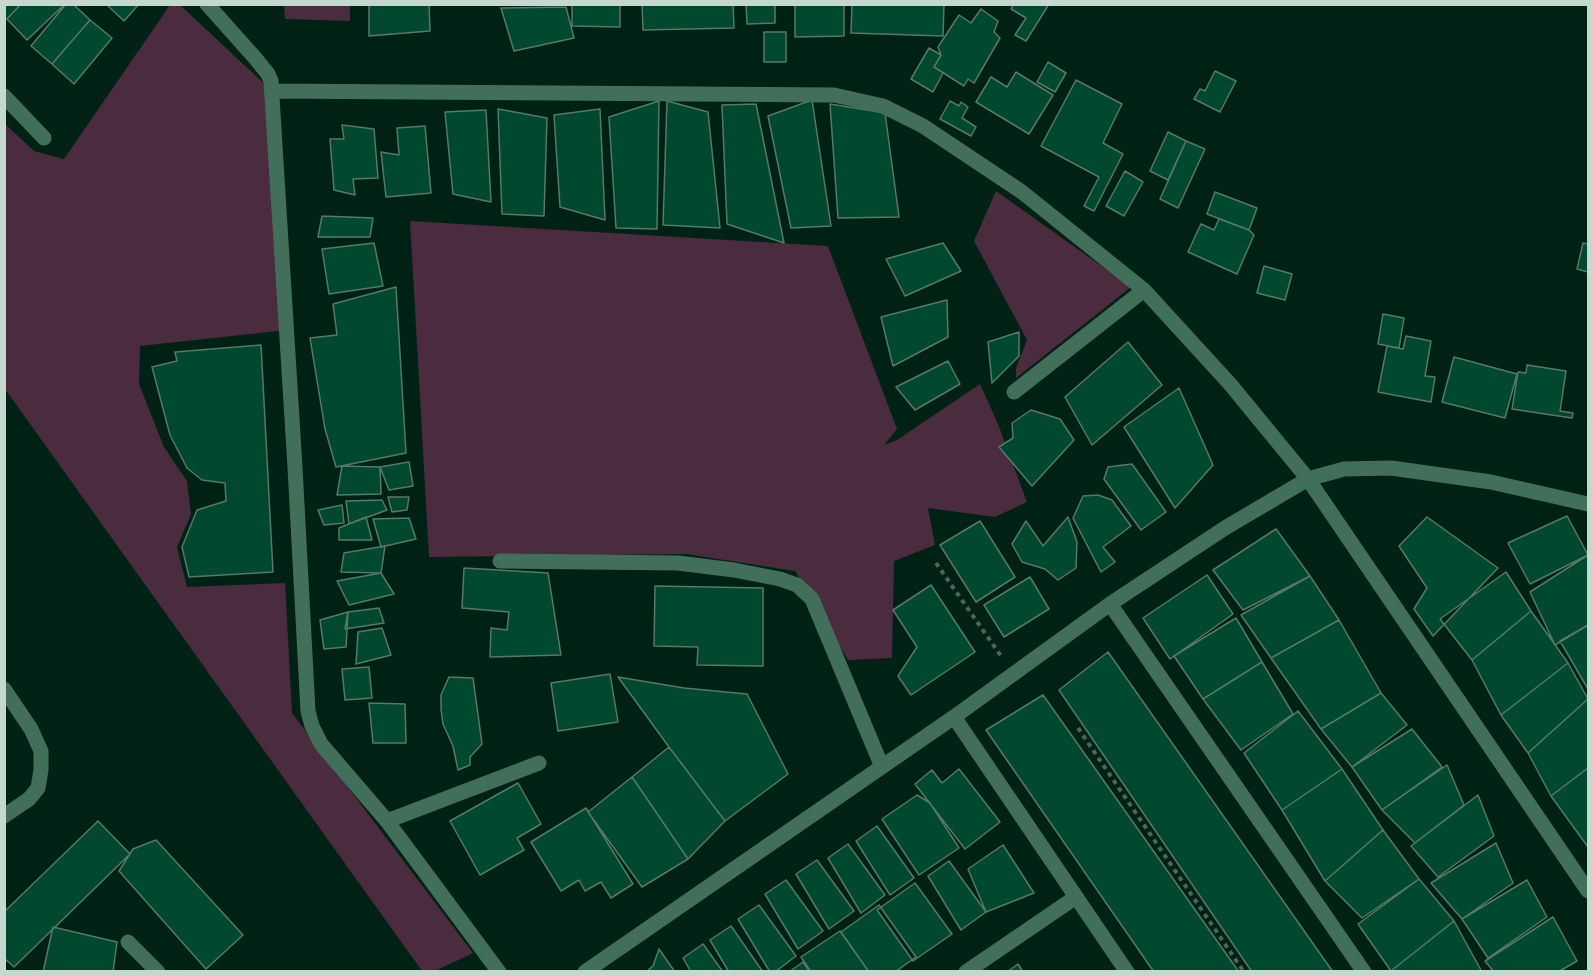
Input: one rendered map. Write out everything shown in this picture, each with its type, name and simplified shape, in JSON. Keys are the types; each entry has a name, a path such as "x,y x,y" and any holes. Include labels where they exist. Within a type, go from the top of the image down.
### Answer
{"street":[{"path":"207,4 268,74 271,81 295,455 308,711 312,726 321,744 387,821 499,972"},
{"path":"272,91 834,95 883,106 923,126 1022,192 1143,290 1230,384 1308,479 1588,891"},
{"path":"4,96 44,138"},
{"path":"1014,392 1143,290"},
{"path":"585,972 954,717 1110,604 1225,528 1308,479 1344,469 1391,468 1491,482 1588,504"},
{"path":"500,561 678,563 734,570 780,579 797,585 812,599 882,767"},
{"path":"1110,604 1364,972"},
{"path":"4,689 31,729 41,751 38,788 29,799 4,816"},
{"path":"954,717 1127,972"},
{"path":"387,821 539,763"},
{"path":"966,972 1076,897"},
{"path":"128,942 158,972"}],"path":[{"path":"936,563 1013,674"},
{"path":"1078,728 1244,972"}],"shaded area":[{"path":"170,5 180,5 272,91 287,330 140,346 139,384 164,447 187,481 191,514 177,547 187,587 285,583 292,713 473,953 435,971 422,971 5,389 4,123 34,151 64,159"},
{"path":"284,5 350,5 350,21 285,19"},
{"path":"996,191 1131,287 1016,378 1016,368 1027,340 974,241"},
{"path":"410,221 828,246 897,429 884,445 897,440 980,384 998,424 1027,502 995,517 928,508 935,545 894,561 892,658 848,660 795,571 686,554 429,557"}],"building":[{"path":"4,4 21,4 7,19 4,17"},
{"path":"21,4 65,4 27,40 7,19"},
{"path":"66,4 73,4 90,20 52,64 31,46"},
{"path":"106,4 139,4 124,21"},
{"path":"369,4 429,4 430,31 369,36"},
{"path":"620,4 620,27 572,26 572,5"},
{"path":"642,4 733,4 734,28 643,30"},
{"path":"746,4 775,4 775,23 747,24"},
{"path":"795,4 844,5 844,36 795,37"},
{"path":"852,4 944,4 943,36 851,33"},
{"path":"1014,4 1049,4 1026,41 1015,35 1026,18 1011,9"},
{"path":"566,7 574,38 514,51 501,8"},
{"path":"981,9 998,21 994,32 1000,38 974,83 968,79 964,86 934,67 941,55 938,47 959,15 971,23"},
{"path":"90,20 112,38 74,84 52,64"},
{"path":"764,32 786,32 786,62 764,62"},
{"path":"929,48 941,55 934,67 943,73 933,92 911,79"},
{"path":"1048,62 1066,73 1055,92 1037,82"},
{"path":"1215,71 1236,81 1220,112 1194,99 1200,89 1205,91"},
{"path":"1016,72 1053,95 1029,134 976,102 991,77 1007,87"},
{"path":"1076,80 1122,104 1103,143 1123,154 1094,211 1084,206 1099,177 1041,146"},
{"path":"812,100 831,226 791,228 768,116"},
{"path":"659,101 657,229 616,228 609,117"},
{"path":"667,101 708,112 720,228 663,225"},
{"path":"950,101 959,106 961,102 968,107 962,118 976,127 971,136 940,119"},
{"path":"756,104 784,243 727,224 722,105"},
{"path":"830,104 885,113 899,217 838,218"},
{"path":"498,109 547,118 544,216 502,214"},
{"path":"600,109 605,220 560,207 554,115"},
{"path":"486,110 491,202 453,194 445,112"},
{"path":"342,125 374,129 378,178 353,179 355,195 334,190 330,139 344,139"},
{"path":"425,126 431,193 386,197 381,152 399,155 397,128"},
{"path":"1168,132 1186,141 1168,180 1150,171"},
{"path":"1186,141 1205,149 1178,208 1160,199"},
{"path":"1125,171 1143,182 1124,216 1106,206"},
{"path":"1215,192 1257,208 1249,230 1207,214"},
{"path":"322,216 373,218 370,237 318,237"},
{"path":"1219,219 1249,230 1254,235 1237,274 1188,252 1201,224 1214,230"},
{"path":"374,243 383,286 329,294 322,249"},
{"path":"943,243 961,271 905,296 886,259"},
{"path":"1583,243 1588,244 1588,272 1577,269"},
{"path":"1264,266 1292,274 1285,300 1257,293"},
{"path":"396,287 406,453 336,467 325,429 310,338 337,335 333,304"},
{"path":"947,300 948,337 893,366 881,317"},
{"path":"1383,314 1404,318 1399,348 1378,344"},
{"path":"1019,332 1019,356 992,383 988,342"},
{"path":"1406,336 1431,341 1425,376 1435,377 1431,402 1378,392 1387,346 1403,349"},
{"path":"1128,342 1162,385 1092,445 1065,397"},
{"path":"261,345 273,572 189,577 182,547 197,510 226,501 225,483 202,480 187,468 170,435 152,367 177,361 175,352"},
{"path":"1454,357 1517,374 1505,418 1442,402"},
{"path":"948,361 960,384 915,410 896,387"},
{"path":"1527,365 1566,371 1560,411 1573,413 1572,418 1512,409 1518,372 1526,373"},
{"path":"1179,388 1213,465 1175,508 1124,427"},
{"path":"1031,410 1060,419 1074,440 1032,486 999,447 1013,438 1012,423"},
{"path":"409,462 413,486 389,490 380,467"},
{"path":"1132,464 1166,512 1141,530 1104,479 1108,467"},
{"path":"342,466 380,467 381,494 337,495"},
{"path":"1098,495 1112,500 1131,526 1103,547 1115,562 1101,572 1073,518 1083,496"},
{"path":"388,497 409,497 407,510 392,512"},
{"path":"382,500 387,510 349,524 346,501"},
{"path":"342,505 344,523 324,525 318,510"},
{"path":"1567,516 1588,555 1530,584 1508,543"},
{"path":"366,517 372,540 339,540 339,528"},
{"path":"1068,517 1077,542 1076,568 1058,580 1045,569 1022,562 1012,544 1026,521 1043,546"},
{"path":"1427,517 1498,568 1433,636 1414,609 1427,588 1399,546"},
{"path":"409,518 416,539 381,547 373,519"},
{"path":"980,521 1015,577 976,602 940,545"},
{"path":"1276,529 1310,576 1243,610 1213,570"},
{"path":"385,546 381,573 341,572 344,553"},
{"path":"1588,555 1588,625 1555,645 1530,592"},
{"path":"464,568 548,573 561,655 490,657 491,628 507,630 509,612 462,608"},
{"path":"1506,572 1531,611 1472,660 1440,619"},
{"path":"381,573 394,594 349,605 337,581"},
{"path":"1207,575 1233,614 1170,659 1143,618"},
{"path":"1310,576 1339,620 1271,658 1241,615"},
{"path":"1030,577 1049,609 1004,637 984,605"},
{"path":"931,585 975,652 911,695 898,676 917,647 893,610"},
{"path":"655,586 763,588 763,666 697,665 698,647 654,646"},
{"path":"379,608 384,623 345,629 348,612"},
{"path":"1531,611 1568,663 1501,715 1472,660"},
{"path":"348,612 346,647 324,649 320,620"},
{"path":"1236,618 1262,662 1203,699 1174,656"},
{"path":"1339,620 1381,693 1321,729 1271,658"},
{"path":"1588,625 1588,689 1560,641"},
{"path":"382,628 391,655 356,664 358,632"},
{"path":"1108,652 1333,972 1252,972 1059,690"},
{"path":"1262,662 1293,714 1241,750 1203,699"},
{"path":"1568,663 1588,699 1528,753 1501,715"},
{"path":"369,667 372,698 345,700 342,669"},
{"path":"610,674 618,722 558,731 551,683"},
{"path":"449,677 473,678 482,744 470,757 470,765 458,770 453,746 443,724 441,709 441,695"},
{"path":"618,677 684,688 747,694 788,774 725,821"},
{"path":"1381,693 1407,725 1352,767 1321,729"},
{"path":"1043,695 1239,972 1154,972 986,730"},
{"path":"1588,699 1588,768 1551,796 1528,753"},
{"path":"369,703 405,704 406,743 373,743"},
{"path":"1298,711 1342,769 1282,810 1244,753"},
{"path":"1412,729 1442,767 1382,810 1352,767"},
{"path":"669,747 725,821 688,859 632,777"},
{"path":"1447,765 1464,805 1415,843 1382,810"},
{"path":"1588,768 1588,847 1551,796"},
{"path":"959,769 1000,822 965,849 915,784 932,770 942,783"},
{"path":"1342,769 1383,830 1325,881 1282,810"},
{"path":"632,777 688,859 642,887 588,812"},
{"path":"518,783 541,824 517,838 524,850 480,875 450,821"},
{"path":"917,795 930,803 959,848 919,875 882,819"},
{"path":"1478,795 1494,836 1438,877 1411,846"},
{"path":"586,808 633,884 611,898 601,882 585,891 579,880 561,891 531,842"},
{"path":"98,821 130,854 14,967 4,958 4,912"},
{"path":"877,826 914,878 890,895 856,841"},
{"path":"1383,830 1419,879 1362,918 1325,881"},
{"path":"156,840 243,935 206,969 119,871 133,849"},
{"path":"1496,843 1513,883 1462,919 1431,883"},
{"path":"848,844 885,895 861,913 828,858"},
{"path":"1003,845 1034,893 986,912 968,869"},
{"path":"817,860 854,911 829,929 796,874"},
{"path":"949,861 986,912 961,930 928,876"},
{"path":"1419,879 1454,921 1391,971 1358,924"},
{"path":"786,880 823,931 798,949 765,894"},
{"path":"1527,880 1547,917 1488,958 1462,919"},
{"path":"915,883 952,934 913,961 877,910"},
{"path":"759,905 796,956 775,972 770,972 738,919"},
{"path":"879,905 916,957 895,972 869,972 841,932"},
{"path":"1553,917 1577,961 1558,972 1494,972 1485,961"},
{"path":"1454,921 1482,972 1391,971"},
{"path":"731,926 763,972 729,972 710,940"},
{"path":"53,927 117,942 113,972 43,972"},
{"path":"840,931 869,972 811,972 801,957"},
{"path":"703,944 723,972 691,972 683,958"},
{"path":"659,949 675,972 646,972 653,966"},
{"path":"803,962 810,972 789,972"},
{"path":"1018,964 1023,972 1007,972"}]}
